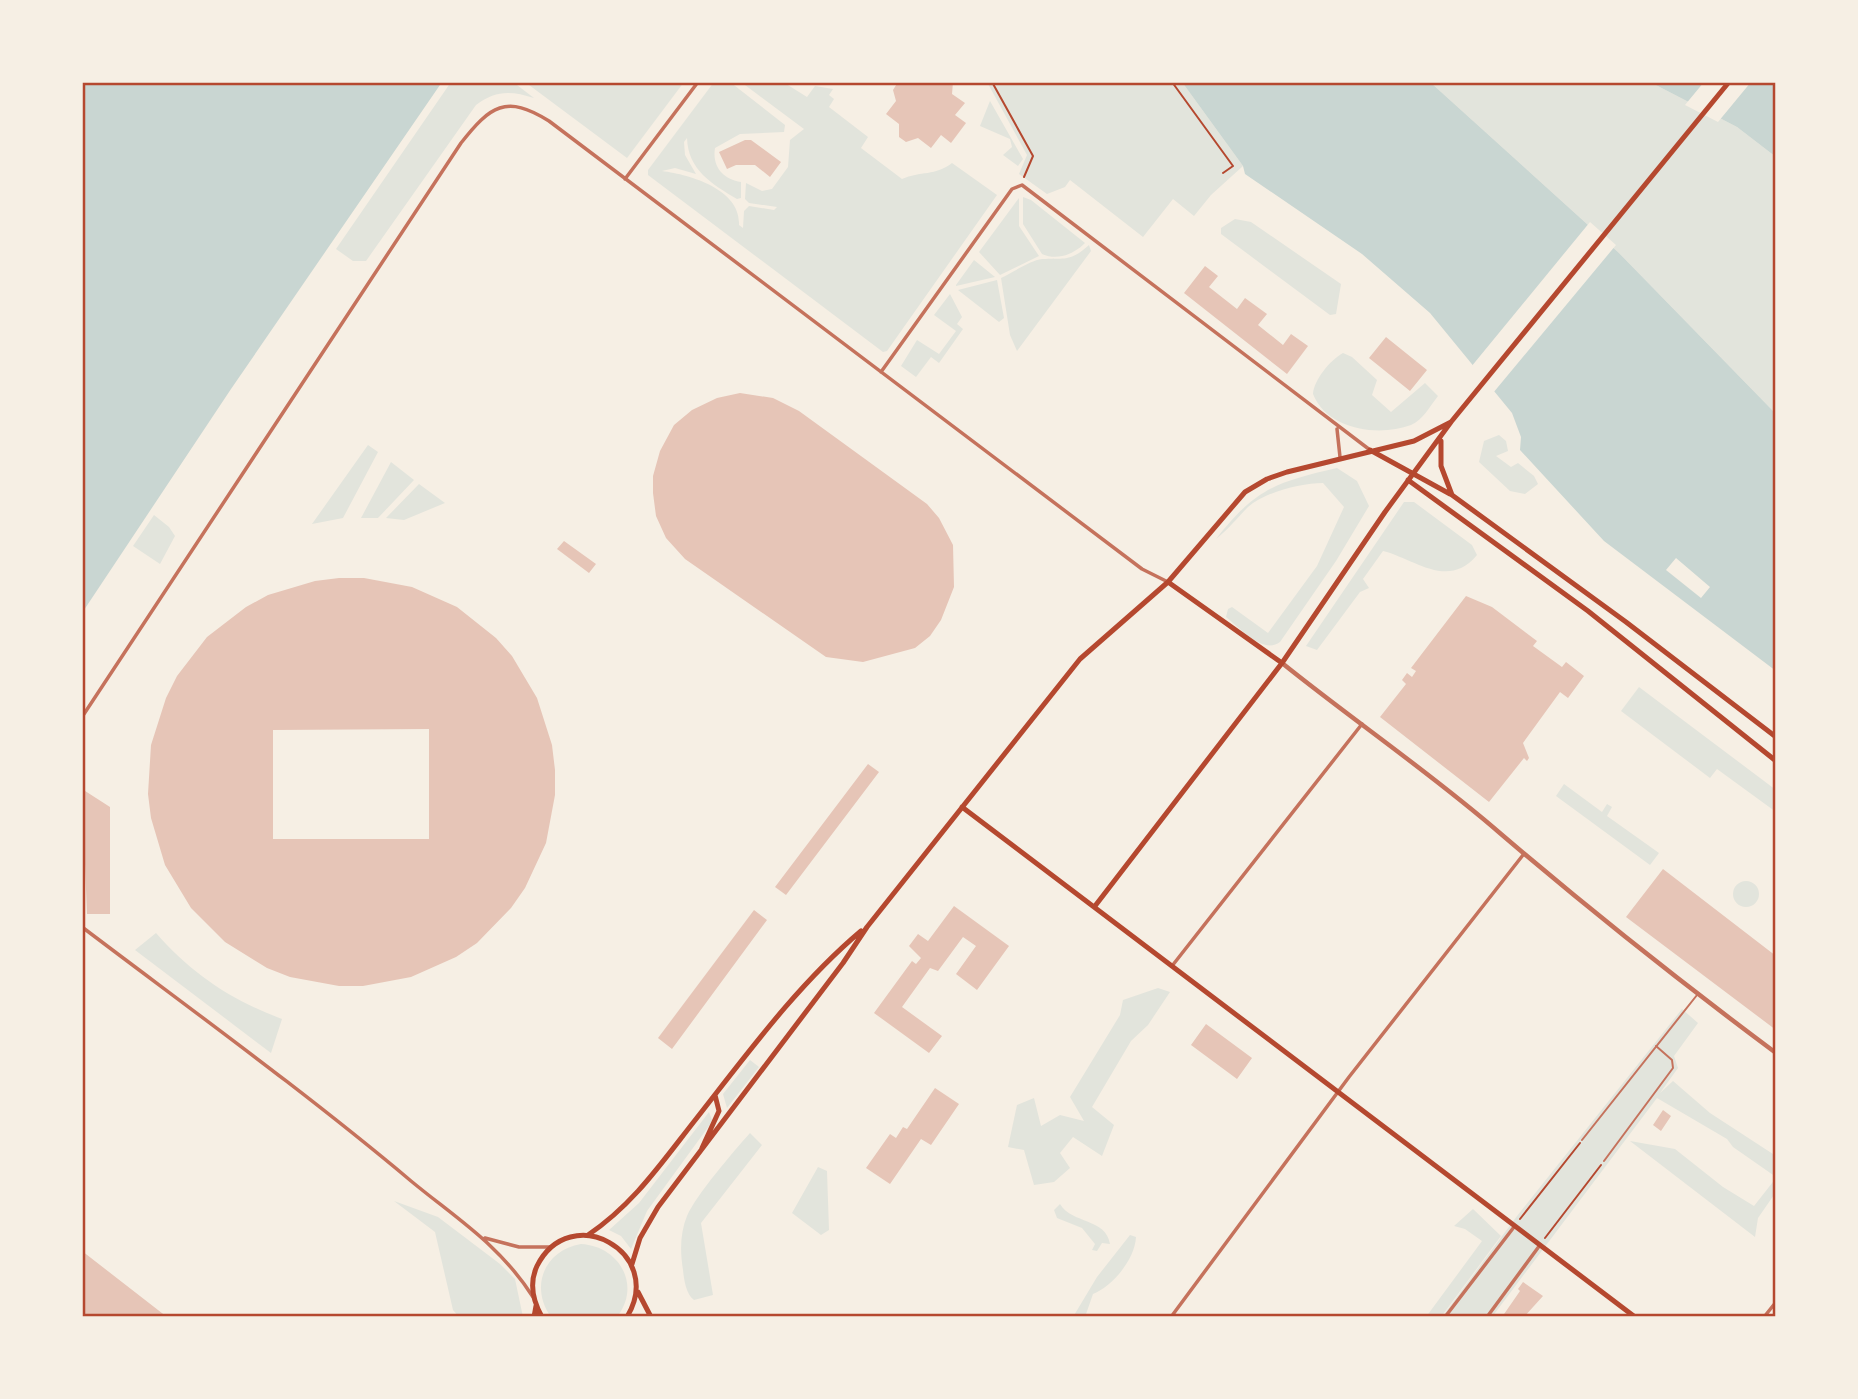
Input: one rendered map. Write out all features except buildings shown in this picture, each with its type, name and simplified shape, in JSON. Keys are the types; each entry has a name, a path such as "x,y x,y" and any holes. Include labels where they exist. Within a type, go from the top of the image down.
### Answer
{"main road":[{"path":"1095,906 1282,663 1451,422 1729,82"},
{"path":"632,1264 648,1222 867,927 1080,659 1168,582 1245,492 1267,479 1340,457 1414,441 1451,422"},
{"path":"1442,438 1441,466 1452,495"},
{"path":"1370,450 1452,495 1626,622 1776,737"},
{"path":"1408,481 1588,611 1776,761"},
{"path":"1168,582 1282,663"},
{"path":"962,807 1635,1317"},
{"path":"542,1317 534,1299 535,1270 551,1247 562,1240 587,1235 634,1199 715,1095 836,953 867,927"},
{"path":"701,1151 703,1140 719,1111 715,1095"},
{"path":"587,1235 614,1244 632,1264 637,1289 651,1317"},
{"path":"627,1317 637,1289"},
{"path":"534,1317 536,1306"}],"street":[{"path":"625,179 698,82"},
{"path":"82,717 461,143 479,120 492,110 518,105 550,121 1142,569 1168,582"},
{"path":"881,372 1012,189 1022,185 1370,450"},
{"path":"1337,427 1340,457"},
{"path":"1282,663 1363,724 1697,995 1776,1054"},
{"path":"1172,966 1363,724"},
{"path":"1171,1317 1338,1092 1523,855"},
{"path":"82,927 342,1124 483,1238 516,1271 534,1299"},
{"path":"1445,1317 1515,1225"},
{"path":"483,1238 519,1247 551,1247"},
{"path":"1487,1317 1540,1245"},
{"path":"1764,1317 1776,1302"}],"lane":[{"path":"1582,1140 1697,995"},
{"path":"1604,1161 1673,1068 1672,1060 1656,1046"}],"path":[{"path":"992,82 1032,156 1024,177"},
{"path":"1172,82 1233,166 1223,173"},
{"path":"1515,1225 1582,1140"},
{"path":"1540,1245 1604,1161"}],"shaded area":[{"path":"82,82 442,82 231,389 82,613"},
{"path":"451,82 513,82 534,98 504,93 476,105 366,261 353,261 336,249"},
{"path":"525,82 684,82 627,158"},
{"path":"714,82 730,82 785,125 784,132 740,134 715,148 715,161 720,171 741,182 741,198 737,199 703,175 692,159 687,138 684,142 685,155 696,174 675,168 662,171 687,176 712,186 732,202 739,225 743,228 744,211 749,206 774,210 777,207 749,203 745,199 746,183 762,191 772,189 788,167 790,140 804,129 741,82 783,82 807,97 815,86 833,89 829,95 834,99 829,107 868,137 861,148 902,179 934,172 952,163 997,195 887,351 883,352 648,175 648,170"},
{"path":"987,82 1182,82 1243,166 1211,195 1194,216 1173,199 1143,237 1070,180 1065,187 1047,194 1019,174 1027,155"},
{"path":"1182,82 1430,82 1619,253 1776,414 1776,671 1604,541 1520,450 1521,437 1512,413 1430,313 1362,254 1245,174 1243,166"},
{"path":"1430,82 1650,82 1737,127 1776,157 1776,414 1619,253"},
{"path":"1650,82 1776,82 1776,157 1737,127"},
{"path":"990,101 1023,159 1018,166 1003,155 1012,147 1010,139 980,126"},
{"path":"1023,197 1031,200 1085,243 1065,255 1054,257 1042,254 1023,224"},
{"path":"1019,198 1019,226 1039,256 1000,275 979,252"},
{"path":"1235,219 1251,222 1341,284 1336,314 1330,315 1221,234 1221,228"},
{"path":"1089,245 1091,251 1017,351 1010,335 1001,278 1038,260 1072,257"},
{"path":"974,260 995,277 956,286 956,285"},
{"path":"997,280 1004,318 999,322 958,290"},
{"path":"950,294 962,317 957,324 963,329 939,363 931,357 916,377 901,366 917,340 939,354 956,331 934,315"},
{"path":"1343,353 1352,357 1377,380 1372,395 1391,412 1425,383 1438,396 1419,420 1398,429 1370,430 1342,423 1320,406 1313,394 1324,371"},
{"path":"1499,435 1506,441 1508,451 1496,456 1511,467 1518,463 1534,476 1538,484 1525,494 1510,491 1479,462 1484,441"},
{"path":"368,445 378,452 343,518 312,524"},
{"path":"391,462 414,480 378,518 361,518"},
{"path":"1337,468 1357,481 1369,506 1336,561 1280,642 1266,645 1244,633 1226,617 1228,609 1232,607 1268,633 1317,566 1344,507 1323,483 1294,487 1255,502 1216,539 1243,509 1268,490 1282,483"},
{"path":"419,484 445,503 404,520 386,518"},
{"path":"1404,502 1414,502 1472,545 1477,555 1466,565 1443,571 1383,551 1363,579 1369,588 1360,592 1317,650 1306,646"},
{"path":"154,515 169,527 175,536 160,564 133,546"},
{"path":"1639,687 1776,790 1776,812 1717,769 1710,778 1621,711"},
{"path":"1564,784 1602,812 1607,804 1612,807 1607,816 1659,853 1650,865 1556,796"},
{"path":"1746,881 1756,884 1759,894 1756,904 1746,907 1736,904 1733,894 1736,884"},
{"path":"156,933 184,961 213,984 263,1012 282,1019 271,1053 135,950"},
{"path":"1158,988 1170,992 1148,1025 1131,1041 1092,1107 1114,1125 1102,1156 1073,1137 1060,1153 1070,1168 1054,1182 1034,1185 1024,1150 1008,1147 1017,1105 1034,1098 1041,1126 1060,1115 1084,1121 1070,1097 1120,1015 1123,1000"},
{"path":"1682,1009 1698,1023 1674,1056 1678,1068 1660,1093 1673,1081 1710,1113 1776,1156 1776,1177 1733,1147 1727,1139 1657,1098 1492,1317 1442,1317 1517,1216"},
{"path":"750,1060 759,1067 727,1108 723,1094"},
{"path":"709,1112 712,1120 709,1126 647,1211 631,1249 621,1236 609,1230 639,1203"},
{"path":"750,1133 762,1145 701,1223 713,1295 694,1300 686,1286 682,1263 681,1243 687,1216 707,1185"},
{"path":"1630,1141 1675,1149 1723,1187 1754,1206 1776,1178 1776,1192 1758,1218 1755,1237"},
{"path":"818,1167 827,1171 829,1230 821,1235 792,1213"},
{"path":"394,1201 438,1217 500,1264 515,1279 523,1317 459,1317 453,1310 435,1232"},
{"path":"1060,1204 1072,1215 1096,1225 1107,1236 1110,1244 1102,1243 1097,1251 1092,1250 1095,1244 1082,1228 1057,1218 1054,1210"},
{"path":"1473,1209 1501,1236 1441,1317 1426,1317 1482,1241 1465,1229 1454,1226"},
{"path":"1130,1235 1136,1237 1135,1245 1122,1271 1108,1285 1093,1294 1085,1317 1073,1317 1097,1277"},
{"path":"581,1244 606,1252 623,1269 627,1292 617,1317 551,1317 544,1305 541,1282 544,1271 558,1254"}],"pier":[{"path":"1704,82 1751,82 1718,122 1685,105"},
{"path":"1590,222 1616,245 1493,393 1471,367"},
{"path":"1676,558 1710,587 1701,598 1666,570"}]}
